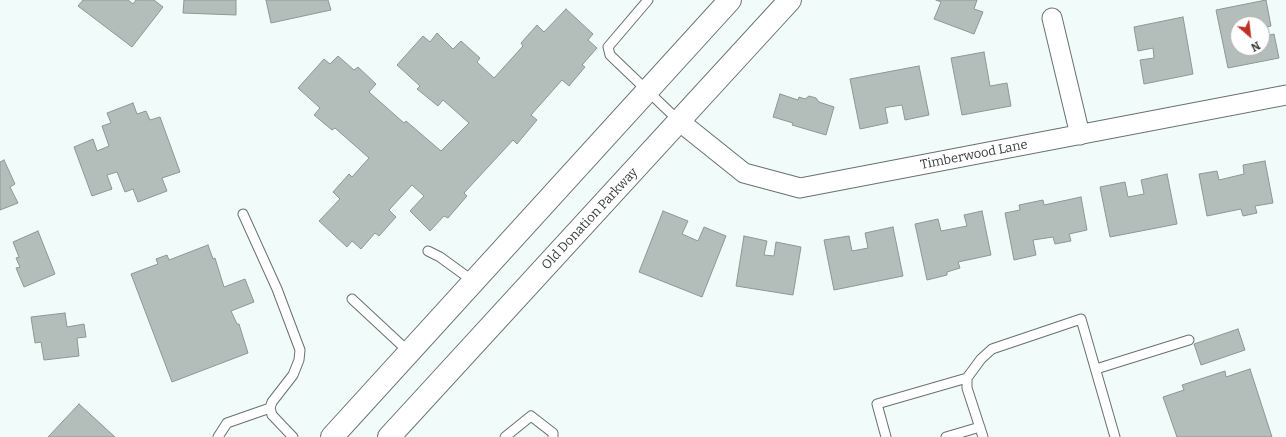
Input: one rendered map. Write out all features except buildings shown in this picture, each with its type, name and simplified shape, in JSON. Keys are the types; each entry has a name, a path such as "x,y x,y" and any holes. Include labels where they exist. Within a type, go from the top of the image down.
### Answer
{"street":[{"path":"332,437 730,0"},
{"name":"Old Donation Parkway","path":"389,437 790,0"},
{"path":"1052,18 1080,135"},
{"name":"Timberwood Lane","path":"679,121 744,173 800,188 1286,94"}],"lane":[{"path":"648,0 608,47 610,55 679,121"},
{"path":"243,214 277,289 300,350 299,360 293,375 272,402 270,408 272,416 293,437"},
{"path":"428,251 440,257 473,281"},
{"path":"352,299 409,352"},
{"path":"886,437 877,404 967,378 981,359 992,349 1081,319 1115,437"},
{"path":"1096,370 1189,340"},
{"path":"967,378 968,388 982,437"},
{"path":"218,437 227,423 270,408"},
{"path":"506,437 531,416 553,433 553,437"},
{"path":"946,437 980,427"}]}
